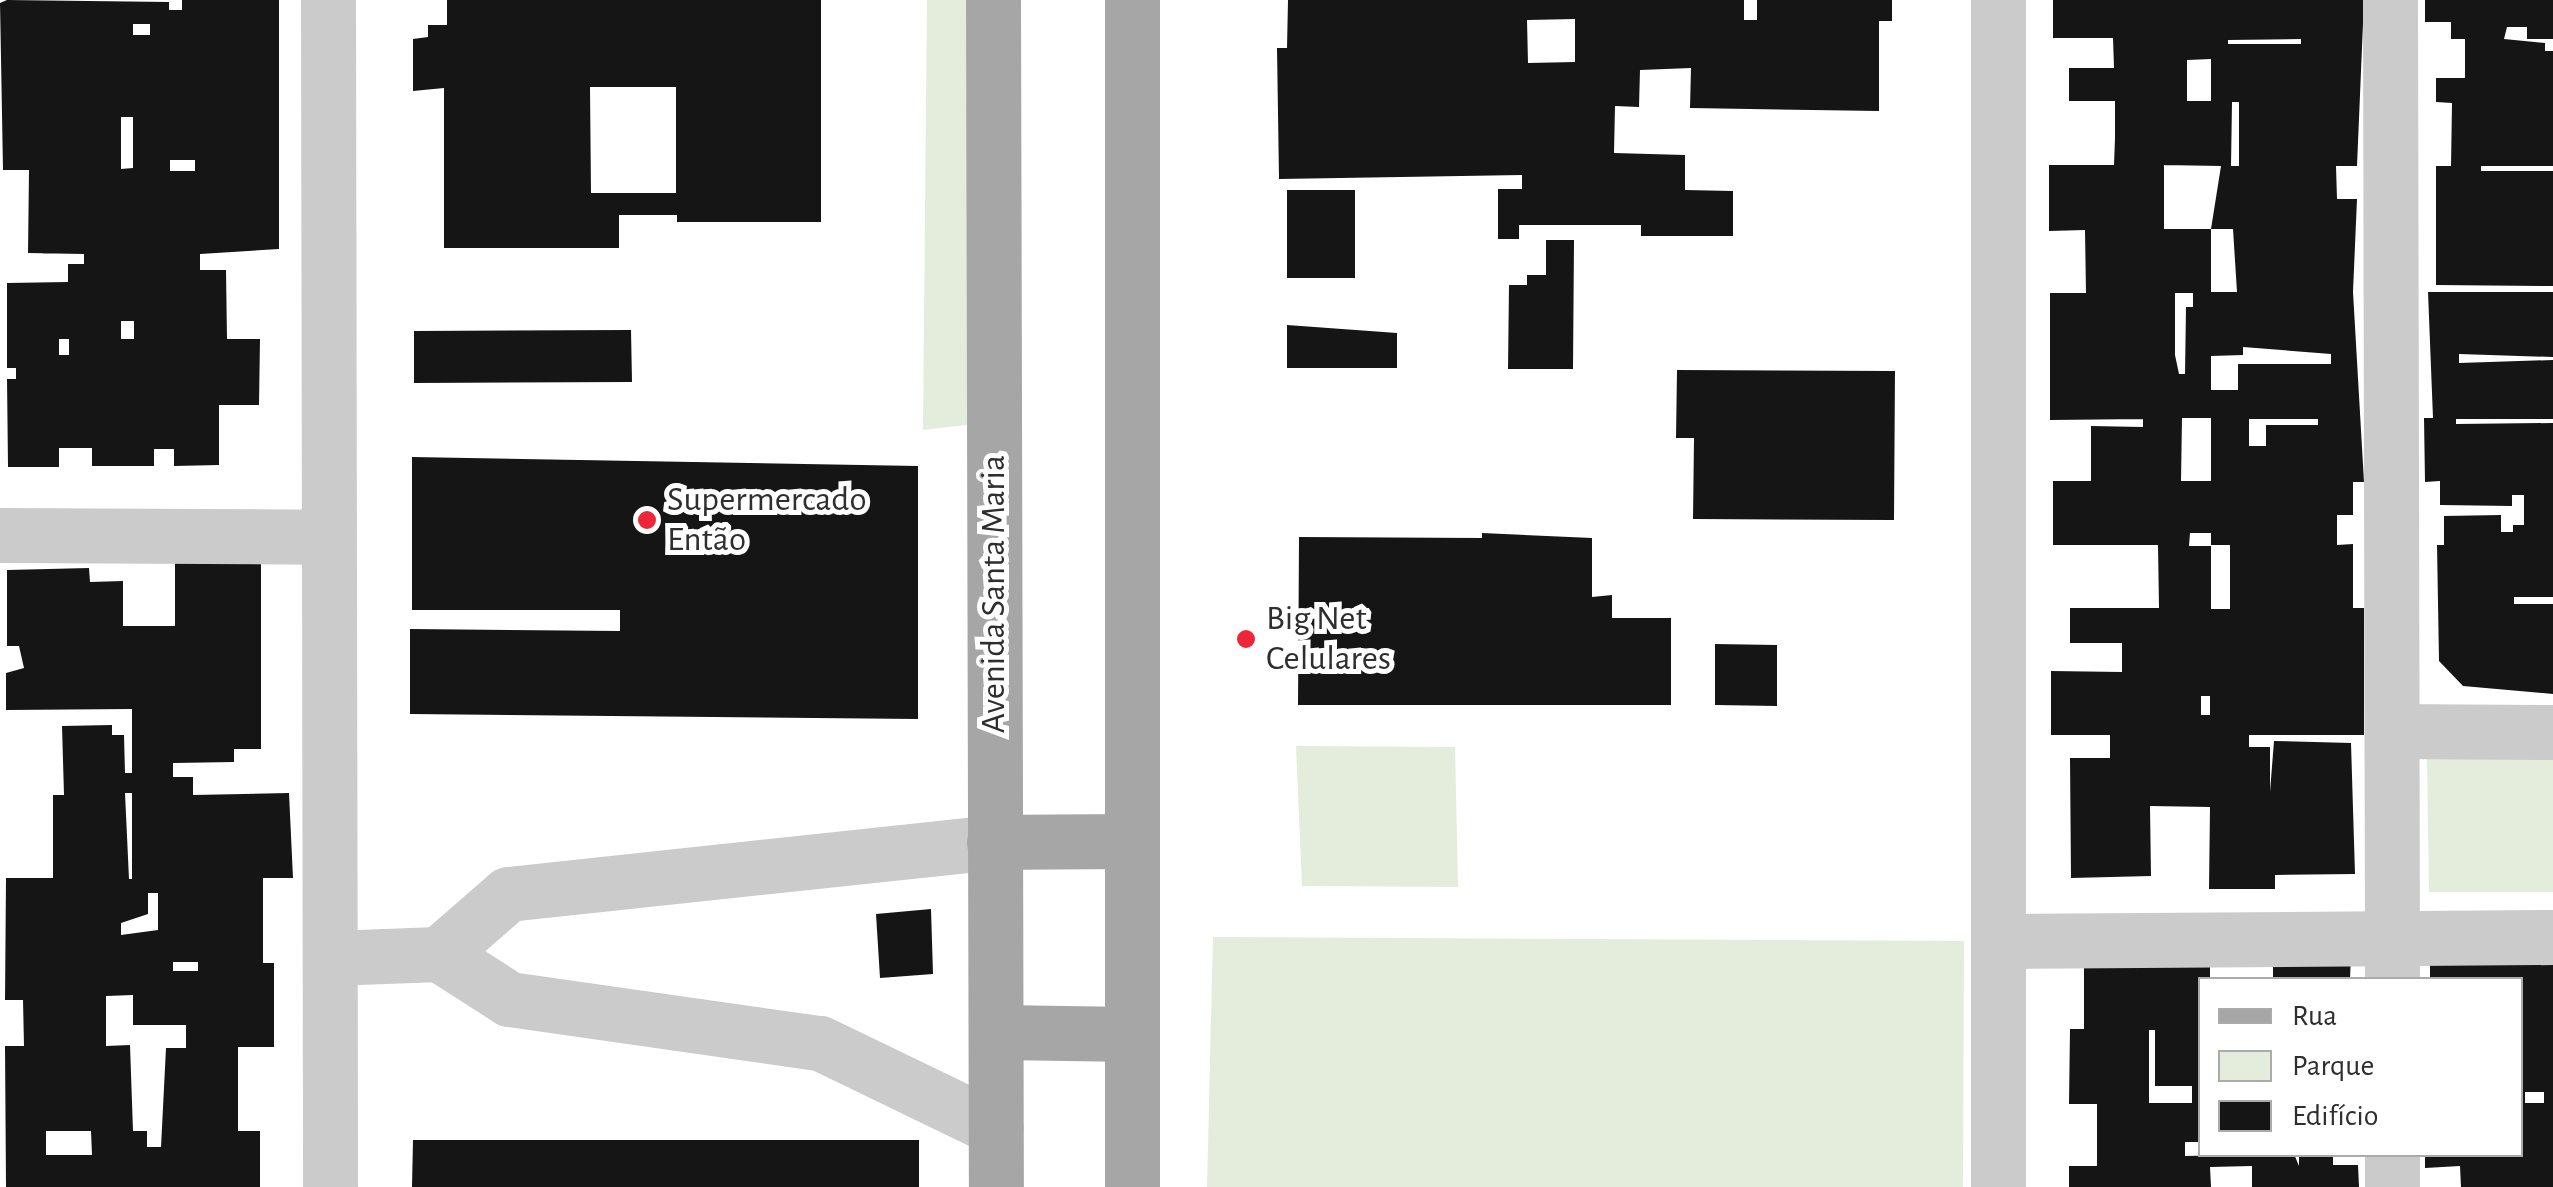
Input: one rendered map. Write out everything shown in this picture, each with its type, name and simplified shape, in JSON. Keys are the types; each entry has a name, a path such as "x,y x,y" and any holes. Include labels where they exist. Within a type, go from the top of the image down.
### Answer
{"main road":[{"name":"Avenida Santa Maria","path":"993,0 996,1187"},
{"path":"1132,0 1132,1187"},
{"path":"994,842 1132,841"},
{"path":"996,1032 1132,1034"}],"street":[{"path":"328,0 330,1187"},
{"path":"1998,0 1998,1187"},
{"path":"2390,0 2392,958"},
{"path":"0,536 329,537"},
{"path":"2392,730 2553,732"},
{"path":"439,954 508,894 994,842"},
{"path":"1998,941 2392,958 2553,937"},
{"path":"331,958 439,954 509,1000 820,1043 996,1128"},
{"path":"2392,1157 2392,1187"}],"green space":[{"path":"927,0 976,0 974,424 923,430"},
{"path":"1296,746 1455,747 1458,887 1302,886"},
{"path":"2427,757 2553,757 2553,892 2429,892"},
{"path":"1213,937 1964,941 1963,1187 1207,1187"}],"building":[{"path":"182,0 279,0 279,249 200,254 200,270 226,270 227,339 260,339 259,405 219,405 219,465 174,466 174,449 154,449 154,466 92,466 92,448 59,448 59,467 8,467 7,379 16,379 16,368 7,368 7,283 68,282 68,264 84,264 84,254 28,253 29,170 3,170 0,3 169,2 169,10 182,10","holes":["133,24 150,24 150,35 133,35","121,117 133,117 133,168 121,169","170,160 195,160 195,171 170,171","121,321 134,321 134,339 121,339","59,339 69,339 69,355 59,355"]},
{"path":"447,0 821,0 821,222 677,222 677,215 619,215 619,248 444,248 444,88 413,91 413,39 428,37 428,25 447,25","holes":["590,87 676,87 676,193 591,193"]},
{"path":"1288,0 1744,0 1744,20 1757,20 1757,0 1892,0 1892,21 1879,21 1879,111 1690,108 1691,68 1640,70 1639,107 1615,106 1614,153 1685,155 1685,190 1733,191 1733,236 1641,236 1641,225 1519,225 1519,239 1498,239 1498,189 1522,189 1522,175 1279,179 1277,48 1287,48","holes":["1575,19 1575,62 1528,63 1527,20"]},
{"path":"2053,0 2364,0 2357,166 2336,166 2337,199 2357,199 2353,292 2364,482 2353,482 2353,515 2337,515 2337,545 2353,544 2353,608 2364,608 2364,735 2249,735 2249,747 2270,747 2270,792 2274,741 2351,743 2355,874 2275,875 2275,889 2209,889 2210,807 2150,806 2151,876 2071,878 2070,758 2110,758 2110,735 2051,735 2051,671 2122,672 2122,643 2070,643 2070,608 2159,608 2158,545 2053,545 2053,481 2091,481 2091,426 2143,427 2143,419 2050,420 2050,293 2086,293 2085,230 2049,231 2049,165 2114,165 2115,138 2115,101 2069,101 2069,68 2114,68 2113,38 2053,38","holes":["2301,39 2301,44 2228,44 2228,40","2211,59 2211,101 2187,101 2187,60","2232,102 2239,102 2239,166 2231,166","2164,165 2221,166 2211,229 2164,229","2211,229 2233,229 2237,292 2211,292","2175,293 2193,293 2193,307 2186,307 2185,374 2179,374 2175,355","2243,347 2331,354 2331,364 2238,364 2238,390 2211,390 2211,356 2243,355","2182,418 2211,418 2211,481 2181,481","2249,419 2318,419 2318,425 2266,425 2266,446 2249,446","2190,533 2211,533 2211,545 2230,545 2230,609 2211,609 2211,546 2189,546","2201,696 2210,696 2210,715 2201,715"]},
{"path":"2425,0 2553,0 2553,39 2527,39 2527,27 2507,27 2504,39 2545,43 2545,51 2553,51 2553,166 2481,166 2481,171 2553,171 2553,286 2436,285 2436,166 2451,166 2452,103 2436,102 2436,78 2465,78 2465,39 2451,39 2451,22 2425,22"},
{"path":"1287,190 1355,190 1355,278 1287,278"},
{"path":"1546,240 1574,240 1573,369 1508,369 1509,285 1527,285 1527,275 1546,275"},
{"path":"2428,292 2553,292 2553,357 2459,354 2459,363 2553,360 2553,419 2456,419 2456,424 2553,423 2553,597 2514,597 2514,604 2553,604 2553,694 2463,686 2439,661 2437,545 2444,545 2444,516 2501,515 2501,532 2513,532 2513,525 2524,525 2524,495 2512,495 2512,506 2440,505 2440,481 2425,482 2424,418 2433,418"},
{"path":"1287,325 1397,333 1397,368 1287,368"},
{"path":"631,330 632,382 414,383 414,331"},
{"path":"1677,370 1895,371 1894,520 1693,519 1694,438 1676,438"},
{"path":"412,457 918,466 918,719 410,714 410,629 620,631 620,610 412,610"},
{"path":"1482,533 1592,538 1592,597 1612,595 1612,618 1671,618 1671,705 1298,705 1299,537 1482,538"},
{"path":"175,562 261,562 261,749 234,749 234,762 173,763 173,777 193,777 193,795 289,793 293,878 263,878 263,963 274,963 274,1047 238,1047 238,1131 260,1131 260,1187 6,1187 5,1046 24,1046 23,1000 5,1000 6,878 53,878 53,795 64,795 62,726 112,725 112,735 124,735 125,773 132,773 132,709 6,710 6,673 24,668 19,646 7,646 7,570 89,568 90,582 123,581 123,626 175,626","holes":["125,793 132,793 129,879","148,893 158,893 158,930 121,935 121,923 148,914","173,962 198,962 198,971 173,971","133,995 133,1025 186,1025 186,1048 166,1048 161,1147 147,1147 147,1131 133,1131 130,1045 106,1046 106,996","46,1131 91,1131 92,1155 46,1155"]},
{"path":"1715,644 1777,645 1777,706 1715,705"},
{"path":"931,909 933,974 880,978 876,914"},
{"path":"2273,952 2351,952 2350,977 2273,977"},
{"path":"2430,954 2553,958 2553,1187 2461,1187 2460,1166 2425,1168 2425,1157 2523,1157 2523,977 2430,977","holes":["2525,1092 2544,1092 2544,1103 2525,1103"]},
{"path":"2084,961 2210,961 2210,977 2198,977 2198,1142 2185,1142 2185,1156 2295,1157 2299,1166 2299,1157 2333,1157 2333,1165 2358,1165 2359,1187 2252,1187 2252,1166 2210,1167 2211,1187 2069,1187 2069,1166 2097,1166 2097,1104 2069,1104 2070,1029 2084,1029","holes":["2149,1030 2155,1030 2155,1086 2192,1086 2192,1103 2149,1103"]},
{"path":"413,1140 919,1140 919,1187 412,1187"}],"place":[{"name":"Supermercado Então","path":"647,520"},
{"name":"Big Net Celulares","path":"1246,639"}]}
